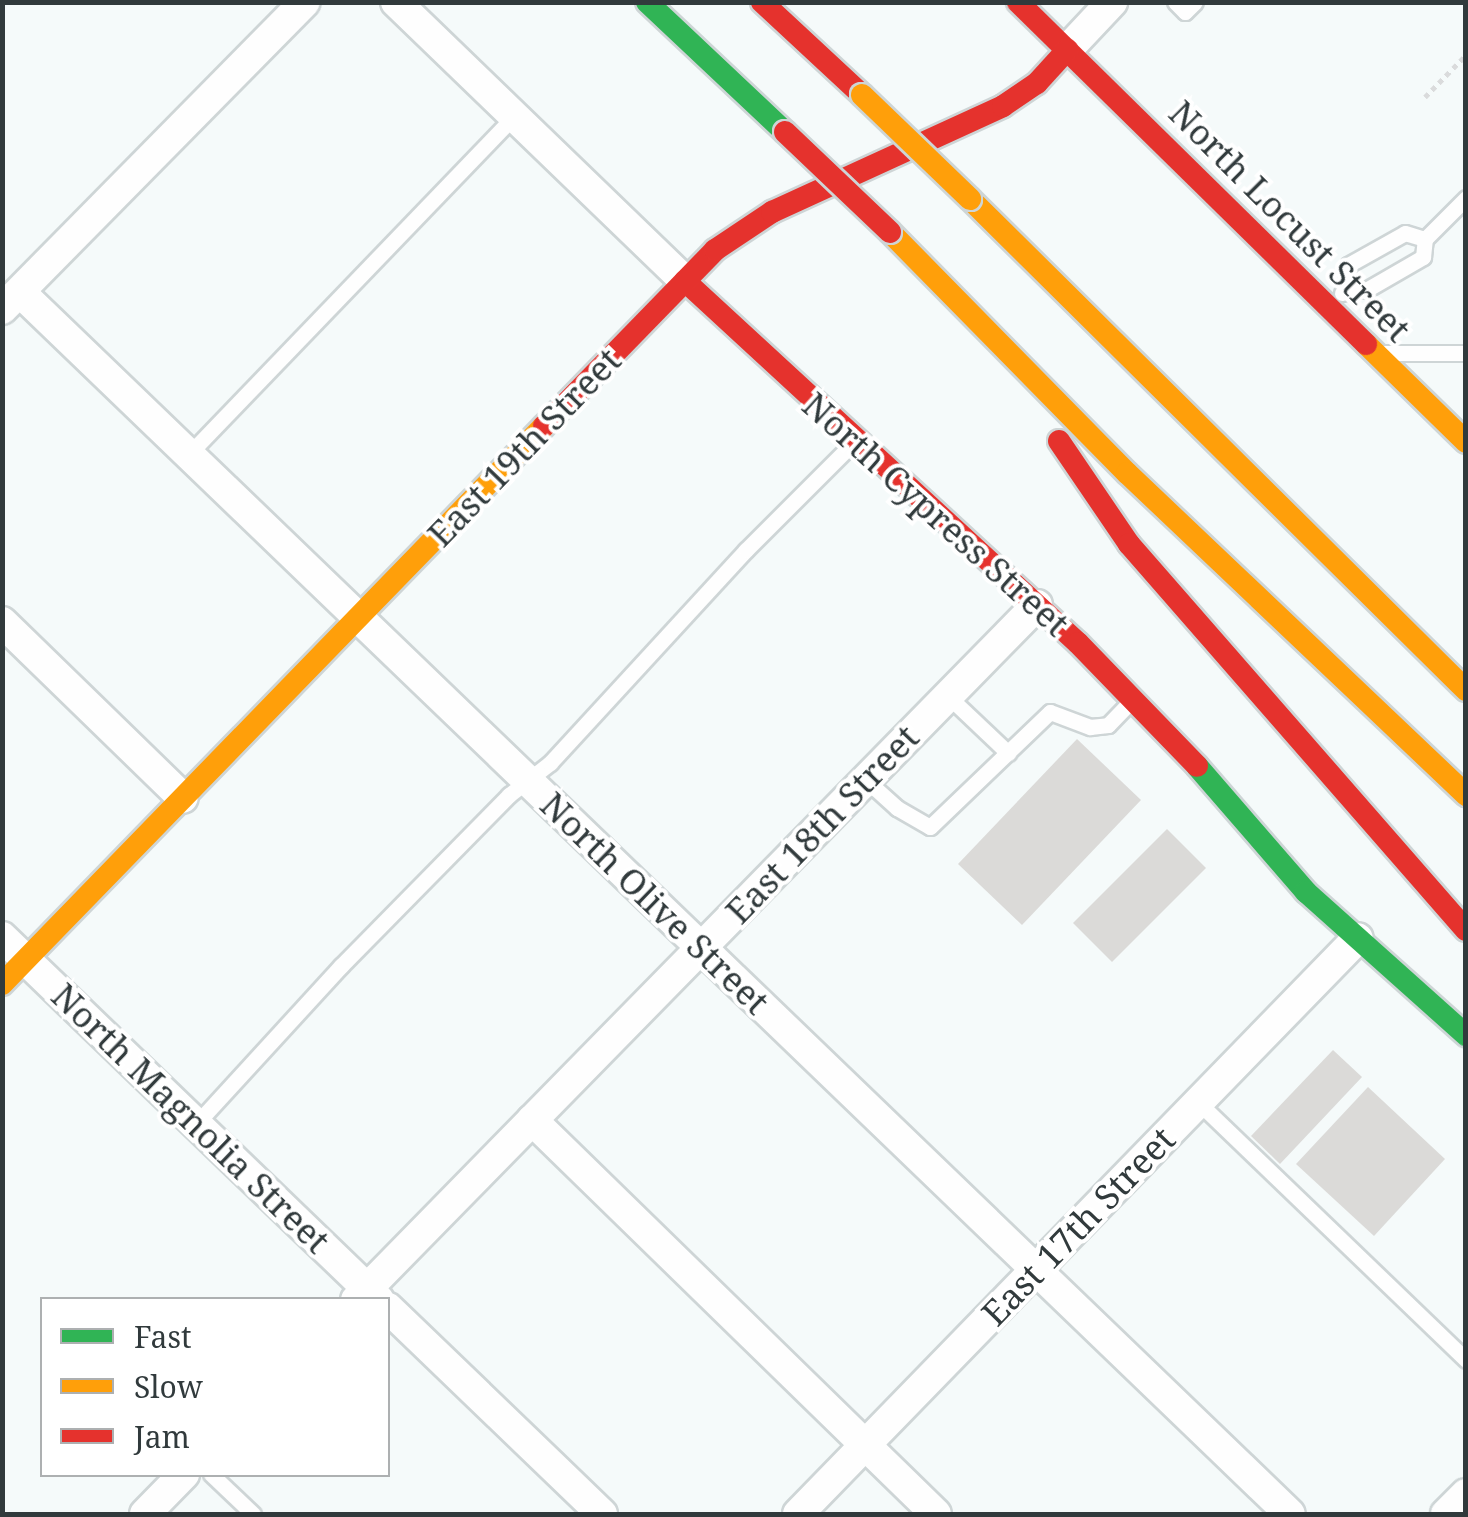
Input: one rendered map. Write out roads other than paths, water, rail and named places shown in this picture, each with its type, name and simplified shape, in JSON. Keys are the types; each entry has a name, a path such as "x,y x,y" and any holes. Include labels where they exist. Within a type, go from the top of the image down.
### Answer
{"main road":[{"path":"646,2 890,232 1127,473 1466,795"},
{"path":"762,2 970,198 1466,690"},
{"name":"North Locust Street","path":"1018,2 1326,309 1466,442"},
{"name":"East 19th Street","path":"2,984 727,240 772,212 1003,106 1037,83 1067,50"},
{"name":"North Cypress Street","path":"685,281 1134,698 1306,892 1466,1036"},
{"path":"975,316 1130,544 1466,930"}],"street":[{"path":"11,300 305,2"},
{"name":"North Cypress Street","path":"396,2 685,281"},
{"name":"East 19th Street","path":"1067,50 1112,2"},
{"name":"North Olive Street","path":"11,300 189,454 1290,1514"},
{"name":"East 18th Street","path":"374,1297 532,1120 1037,606"},
{"path":"2,622 183,798"},
{"name":"North Magnolia Street","path":"2,937 370,1297"},
{"name":"East 17th Street","path":"798,1514 1358,938"},
{"path":"532,1120 936,1514"},
{"name":"North Magnolia Street","path":"390,1316 602,1514"},
{"path":"145,1514 181,1477"},
{"path":"1446,1514 1466,1494"}],"lane":[{"path":"1174,2 1186,12 1194,2"},
{"path":"189,454 514,116"},
{"path":"1346,288 1366,290 1423,257 1425,239 1466,198"},
{"path":"1326,309 1346,288 1348,265 1404,234 1425,239"},
{"path":"1373,353 1466,353"},
{"path":"196,1124 341,966 528,780 550,763 746,550 855,441"},
{"path":"948,696 1008,752"},
{"path":"866,780 898,808 930,827 1050,712 1090,726 1108,725 1134,698"},
{"path":"1198,1102 1466,1360"},
{"path":"215,1477 252,1514"}]}
